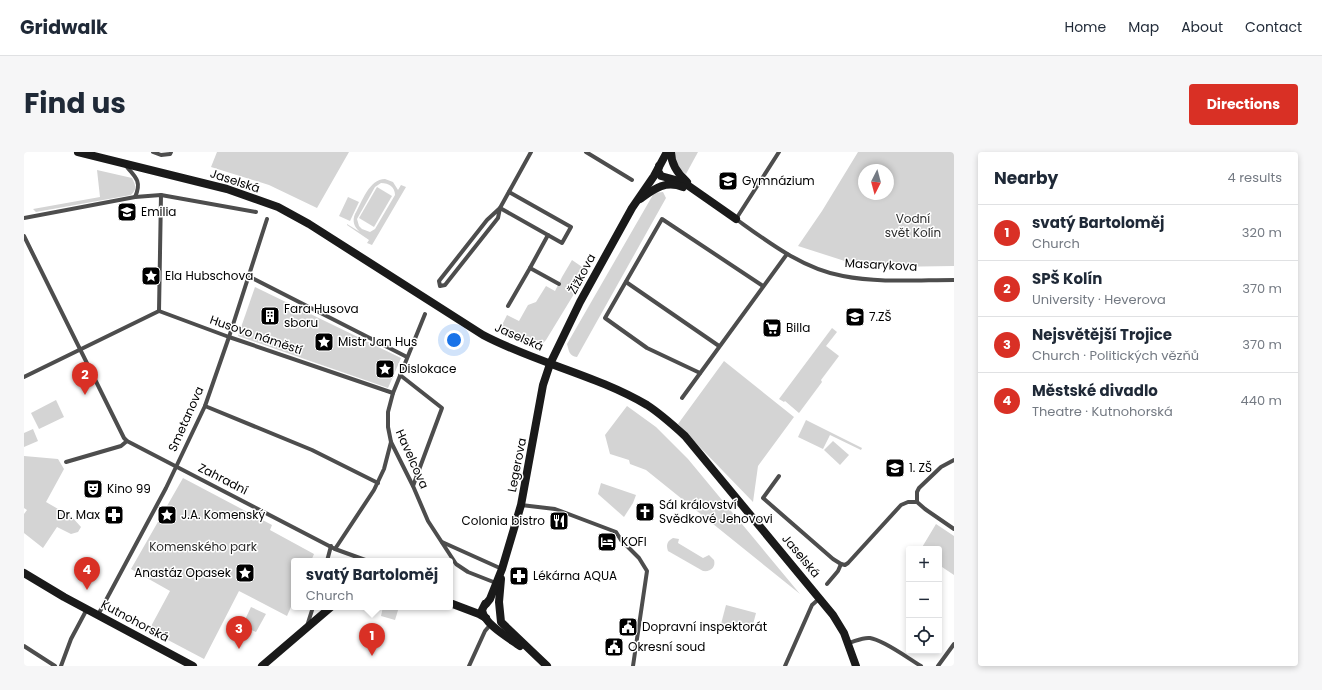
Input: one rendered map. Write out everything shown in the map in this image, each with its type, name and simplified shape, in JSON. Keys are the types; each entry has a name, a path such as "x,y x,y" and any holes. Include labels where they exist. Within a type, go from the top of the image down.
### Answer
{"street":[{"name":"Jaselská","path":"78,152 227,189 278,207 309,224 483,335 550,364 599,382 633,398 658,413 685,436 820,598 840,626 849,643 856,666"},
{"path":"153,152 161,155 170,153"},
{"path":"500,208 498,218 445,286 440,286 439,281 487,220 500,208 531,152"},
{"path":"586,152 632,180"},
{"name":"Žižkova","path":"550,364 580,302 637,200 654,176 659,164 667,152"},
{"path":"671,152 674,165 674,173 667,177 660,174 658,171 659,164 666,160 674,165"},
{"path":"736,219 779,152"},
{"path":"123,162 136,178 139,189 135,197"},
{"name":"Masarykova","path":"674,165 682,177 707,199"},
{"name":"Žižkova","path":"637,200 651,184 667,177"},
{"name":"Masarykova","path":"667,177 683,182 787,254 828,272 843,276 872,279 954,280"},
{"path":"637,200 656,188 667,184 680,186 707,199"},
{"path":"500,208 562,243 571,227 509,192"},
{"path":"24,377 159,310 161,195"},
{"path":"24,218 135,197 161,195 256,212"},
{"name":"Smetanova","path":"98,615 166,488 205,406 267,219"},
{"path":"700,373 647,348 605,318 662,219 763,286"},
{"path":"508,306 548,235"},
{"path":"24,236 122,435 127,441 121,446 66,462"},
{"path":"682,398 787,254"},
{"path":"530,268 559,284"},
{"path":"248,276 407,358"},
{"path":"626,282 719,346"},
{"name":"Husovo náměstí","path":"159,310 229,337 393,393"},
{"name":"Havelcova","path":"425,314 393,393 388,412 388,427 391,442 413,486 428,521 460,567 468,572 496,582"},
{"name":"Legerova","path":"486,604 502,569 521,505 543,386 550,364"},
{"path":"400,375 442,408 413,486"},
{"path":"205,406 312,450 378,483"},
{"name":"Zahradní","path":"127,441 333,548 360,558"},
{"path":"328,558 333,548 364,506 378,483 384,469 391,442"},
{"path":"916,502 919,488 936,472 954,460"},
{"path":"779,476 763,498 834,560 841,564 845,565 848,563 901,505 908,502 916,502 954,529"},
{"path":"521,505 555,509 616,532 621,540 639,558 646,571 633,666"},
{"path":"442,542 502,569"},
{"path":"827,584 838,571 841,564"},
{"name":"Legerova","path":"500,610 499,602 502,569"},
{"name":"Kutnohorská","path":"24,573 193,666"},
{"path":"785,666 812,605 820,598"},
{"path":"453,603 478,608 493,602 497,604 500,610 501,622 545,664"},
{"path":"453,603 479,614 500,632 545,664"},
{"path":"469,666 488,621 482,611 486,604"},
{"path":"61,666 71,640 87,609"},
{"path":"307,627 312,610"},
{"path":"262,666 326,610"},
{"path":"488,621 495,619 500,610"},
{"path":"849,643 864,638 879,640 921,666"},
{"path":"938,666 954,644"},
{"path":"24,646 55,666"}],"green space":[{"path":"217,152 349,152 317,208 269,185 211,167"},
{"path":"674,152 698,152 686,174 677,164"},
{"name":"Vodní svět Kolín","path":"858,152 954,152 954,266 886,267 851,263 798,246 822,211"},
{"path":"97,170 132,178 135,185 134,191 131,195 36,212 33,209 100,197"},
{"path":"385,179 393,182 398,190 401,185 406,187 372,245 367,243 369,240 347,224 360,232 354,224 355,214 370,187 379,180","holes":["381,183 393,188 395,195 375,229 370,232 362,229 359,226 357,219 375,187"]},
{"path":"377,187 392,196 374,227 359,218"},
{"path":"663,192 666,198 577,357 572,356 567,344 654,193"},
{"path":"348,197 359,202 350,221 339,216"},
{"path":"572,260 588,271 546,340 541,345 531,345 523,342 500,329 507,315 519,321 528,305 536,302 546,286 555,291"},
{"path":"255,287 401,358 388,388 238,336"},
{"path":"832,328 837,332 826,346 839,356 799,413 785,401 784,402 779,399"},
{"path":"724,361 794,417 758,466 753,502 678,424"},
{"path":"56,400 64,417 39,429 31,413"},
{"path":"627,406 656,427 688,459 800,594 646,470 630,464 629,460 610,454 605,435"},
{"path":"806,420 862,448 861,450 830,435 823,449 798,437"},
{"path":"33,429 38,441 24,447 24,433"},
{"path":"833,441 849,455 840,465 824,450"},
{"path":"24,456 58,459 64,469 46,502 72,517 81,527 78,532 71,534 57,527 43,548 24,533 24,514 27,510 24,508"},
{"name":"Komenského park","path":"183,478 272,525 270,530 314,554 312,558 291,558 291,607 287,616 239,591 204,659 149,630 170,591 131,569"},
{"path":"601,483 636,495 624,517 598,494"},
{"path":"936,524 954,536 954,575 942,567 942,546 923,546"},
{"path":"673,538 679,539 678,543 703,558 709,555 714,560 714,567 711,570 703,571 668,551 667,547 669,540"},
{"path":"726,605 756,613 751,632 721,624"},
{"path":"251,607 266,614 256,632 242,626"},
{"path":"382,610 398,610 395,620 381,616"}],"place":[{"name":"Gymnázium","path":"728,181"},
{"name":"Emilia","path":"127,212"},
{"name":"Ela Hubschova","path":"151,276"},
{"name":"Fara Husova sboru","path":"270,316"},
{"name":"7.ZŠ","path":"855,317"},
{"name":"Billa","path":"772,328"},
{"name":"Mistr Jan Hus","path":"324,342"},
{"name":"Dislokace","path":"385,369"},
{"name":"SPŠ Kolín","path":"85,395"},
{"name":"1. ZŠ","path":"895,468"},
{"name":"Kino 99","path":"93,489"},
{"name":"Sál království Svědkové Jehovovi","path":"645,512"},
{"name":"Dr. Max","path":"114,515"},
{"name":"J.A. Komenský","path":"167,515"},
{"name":"Colonia bistro","path":"559,521"},
{"name":"KOFI","path":"607,542"},
{"name":"Anastáz Opasek","path":"245,573"},
{"name":"Lékárna AQUA","path":"519,576"},
{"name":"Městské divadlo","path":"87,590"},
{"name":"Dopravní inspektorát","path":"628,627"},
{"name":"Okresní soud","path":"614,647"},
{"name":"Nejsvětější Trojice","path":"239,649"},
{"name":"svatý Bartoloměj","path":"372,656"}]}
